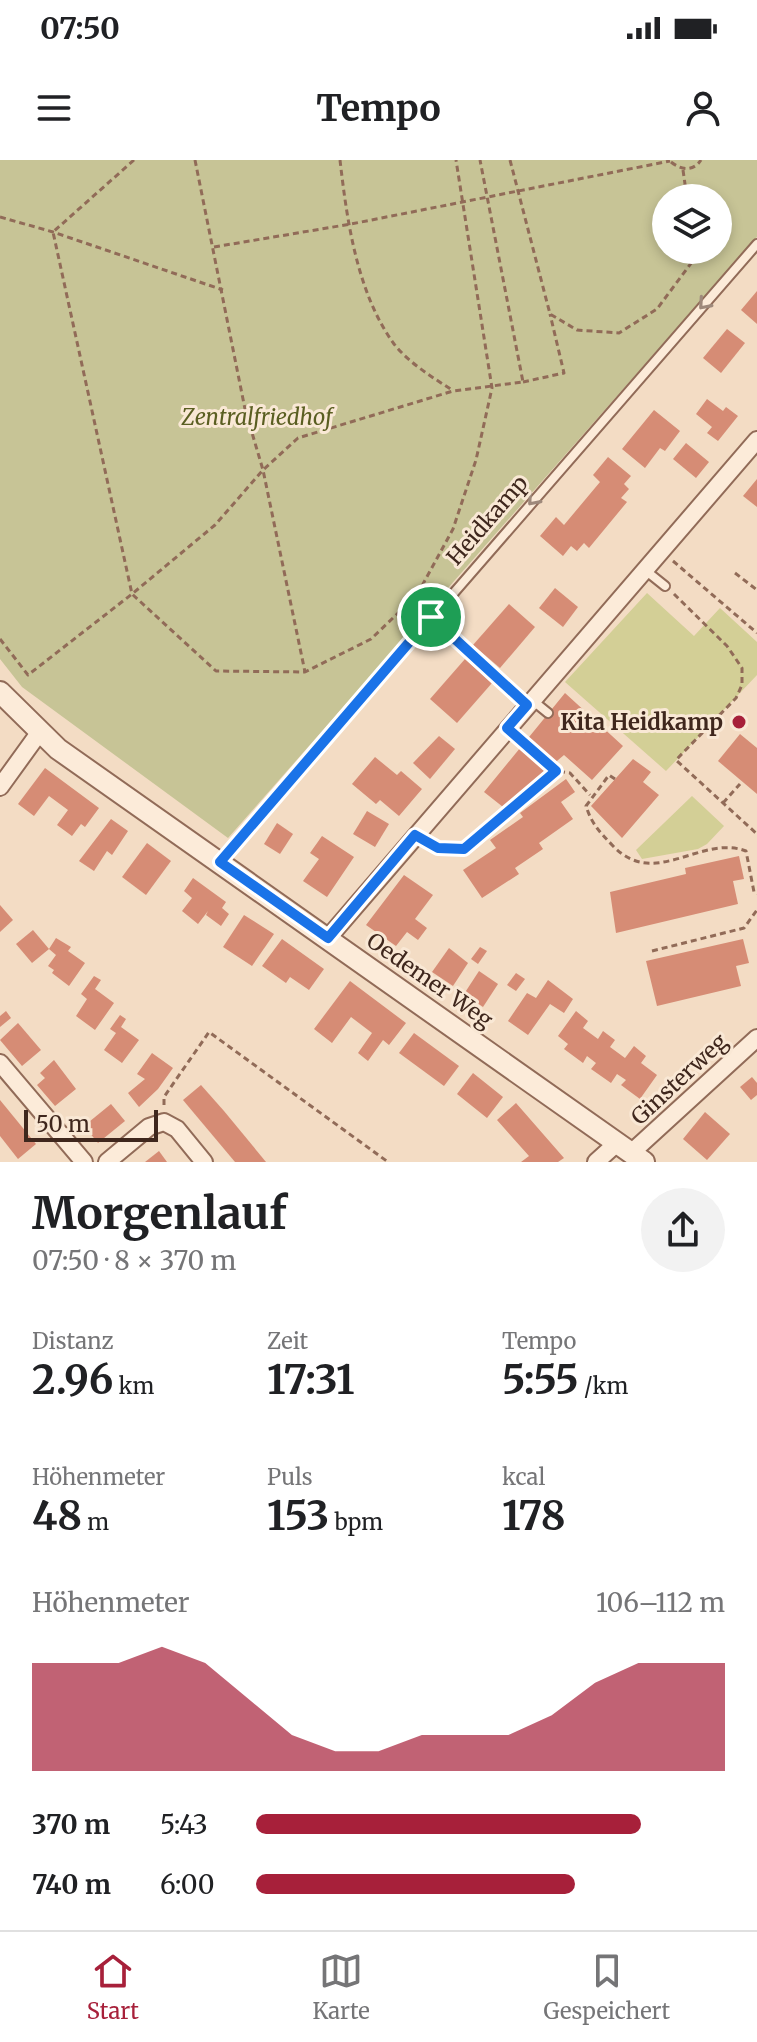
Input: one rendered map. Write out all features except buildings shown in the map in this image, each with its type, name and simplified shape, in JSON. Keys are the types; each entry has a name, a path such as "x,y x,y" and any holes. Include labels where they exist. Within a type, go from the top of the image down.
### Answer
{"street":[{"path":"328,938 757,440"},
{"name":"Oedemer Weg","path":"0,692 58,749 631,1153"},
{"path":"0,787 39,733"},
{"name":"Ginsterweg","path":"596,1162 631,1153 757,1038"},
{"path":"0,1063 84,1162"},
{"path":"107,1162 149,1127 164,1122 177,1129 204,1162"}],"lane":[{"name":"Heidkamp","path":"220,862 757,244"},
{"path":"645,569 665,586"},
{"path":"530,702 548,713"}],"path":[{"path":"53,232 134,160"},
{"path":"195,160 245,409 263,470 305,672"},
{"path":"340,160 359,264 373,309 395,346 453,391"},
{"path":"53,232 132,594 216,671 305,672 371,639 417,595 453,529 476,460 492,388 456,160"},
{"path":"480,160 523,382"},
{"path":"0,639 28,675 215,525 263,470 298,438 453,391 492,388 564,373 510,160"},
{"path":"214,247 351,224 670,161 683,169 691,169 701,160"},
{"path":"683,169 685,184"},
{"path":"0,217 223,290"},
{"path":"550,314 577,330 619,333 657,309 691,264"},
{"path":"661,551 757,633"},
{"path":"735,573 757,590"},
{"path":"665,586 717,635 742,668 742,685 736,698 676,760 757,834"},
{"path":"431,617 530,702"},
{"path":"507,728 556,771 570,773 591,796"},
{"path":"415,835 438,848 464,849 556,771"},
{"path":"615,779 609,775 586,806 592,824 624,857 639,863 658,864 738,848 746,851 757,894"},
{"path":"723,803 740,784"},
{"path":"652,951 744,928 757,910"},
{"path":"164,1122 164,1097 209,1032 388,1162"}],"shaded area":[{"path":"647,593 694,636 720,608 757,642 757,675 666,771 565,682"},
{"path":"692,796 724,826 698,849 642,859 636,850"}],"green space":[{"name":"Zentralfriedhof","path":"0,160 757,160 757,237 228,838 22,687 0,659"}],"place":[{"name":"Kita Heidkamp","path":"739,722"}],"route":[{"path":"431,617 527,705 507,728 556,771 464,849 438,848 415,835 328,938 220,862 431,617"}]}
